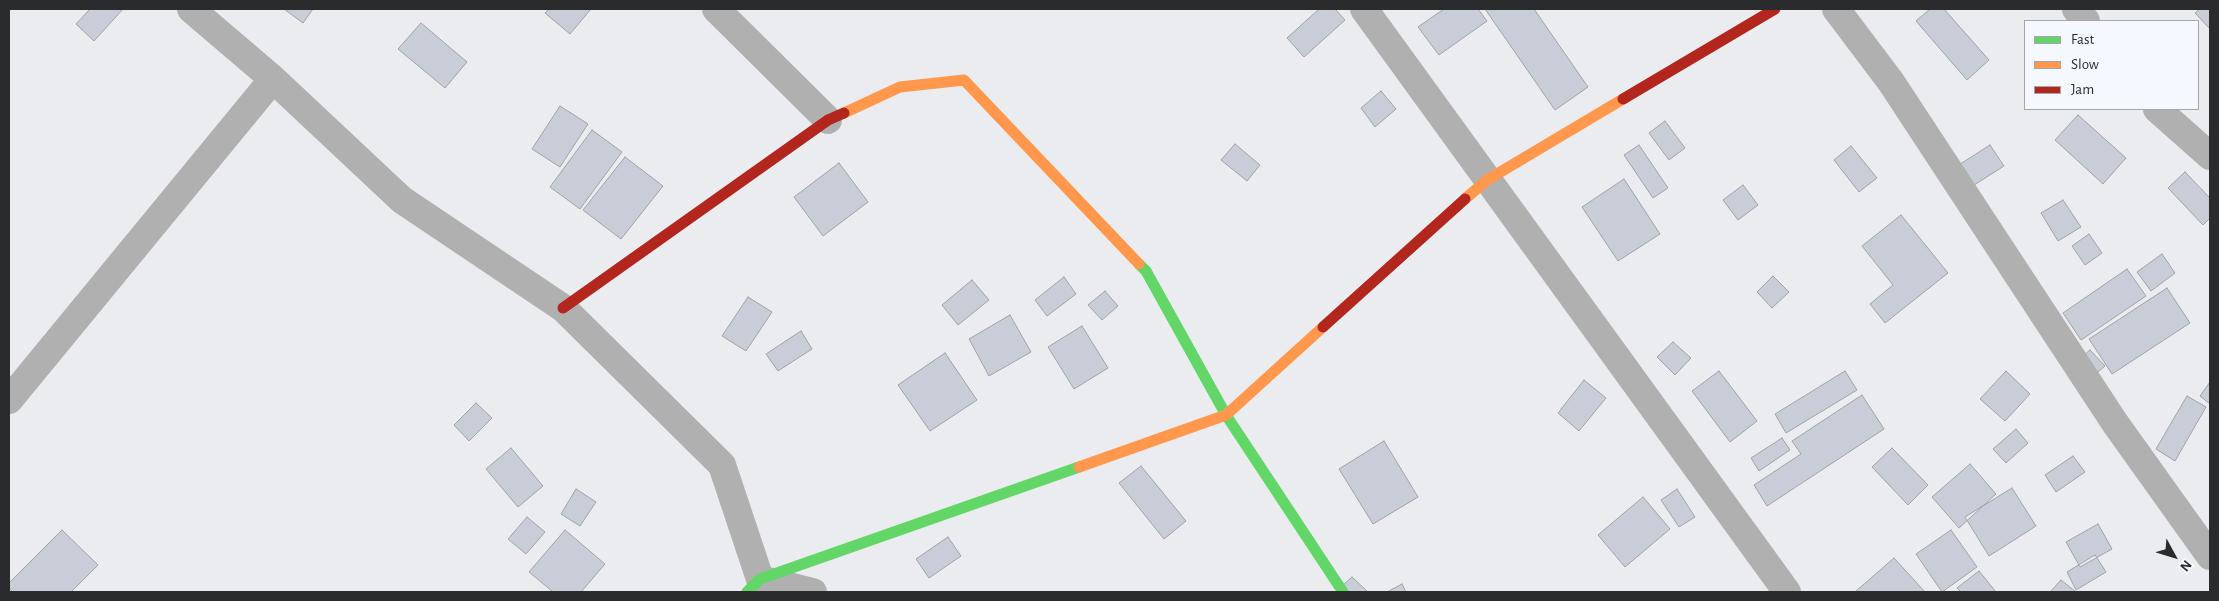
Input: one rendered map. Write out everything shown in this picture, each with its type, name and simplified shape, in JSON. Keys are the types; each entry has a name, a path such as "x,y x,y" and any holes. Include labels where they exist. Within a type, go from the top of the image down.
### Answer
{"street":[{"path":"191,9 273,79 402,200 563,308 722,465 753,586"},
{"path":"716,9 828,120"},
{"path":"1364,9 1788,592"},
{"path":"753,586 1226,415 1487,180 1775,9"},
{"path":"1836,9 1891,82 2115,423 2210,556"},
{"path":"2076,9 2085,20"},
{"path":"9,400 273,79"},
{"path":"563,308 828,120 900,87 964,80 1146,271 1226,415 1343,592"},
{"path":"2157,110 2210,156"},
{"path":"753,586 813,592"}],"building":[{"path":"90,9 123,9 94,41 76,24"},
{"path":"284,9 313,9 303,23"},
{"path":"549,9 591,9 570,34 545,13"},
{"path":"1319,9 1335,9 1345,20 1304,57 1287,38"},
{"path":"1444,9 1478,9 1487,21 1439,55 1418,27"},
{"path":"1485,9 1534,9 1588,87 1555,110"},
{"path":"1930,9 1944,9 1989,60 1967,80 1916,21"},
{"path":"2200,9 2210,9 2210,29 2195,13"},
{"path":"421,23 467,62 445,88 398,49"},
{"path":"1381,91 1396,109 1375,127 1361,108"},
{"path":"560,106 588,124 560,167 532,149"},
{"path":"2078,115 2126,158 2103,184 2055,140"},
{"path":"1665,121 1685,148 1669,160 1649,133"},
{"path":"592,130 622,152 580,209 550,187"},
{"path":"1235,144 1260,165 1247,181 1221,160"},
{"path":"1639,145 1668,188 1653,198 1624,155"},
{"path":"1990,145 2004,166 1971,187 1943,175"},
{"path":"1851,146 1877,178 1859,192 1834,160"},
{"path":"625,157 663,186 621,239 583,210"},
{"path":"839,163 868,202 823,236 794,197"},
{"path":"2185,172 2210,198 2210,218 2203,225 2168,188"},
{"path":"1624,179 1660,234 1618,261 1582,207"},
{"path":"1743,185 1758,205 1738,220 1723,200"},
{"path":"2063,200 2081,227 2058,241 2041,213"},
{"path":"1901,215 1948,273 1885,323 1870,304 1893,285 1862,246"},
{"path":"2089,234 2102,253 2085,265 2072,246"},
{"path":"2162,254 2175,273 2151,291 2137,272"},
{"path":"2127,269 2146,296 2081,340 2063,313"},
{"path":"1773,276 1789,292 1772,308 1757,292"},
{"path":"1064,277 1076,294 1047,316 1035,300"},
{"path":"972,280 989,300 958,325 942,305"},
{"path":"2167,288 2190,323 2112,374 2089,339"},
{"path":"1105,291 1118,306 1102,320 1088,305"},
{"path":"748,297 772,312 746,351 722,336"},
{"path":"1010,315 1031,352 989,376 969,339"},
{"path":"1082,326 1108,368 1074,389 1048,347"},
{"path":"801,331 812,349 778,371 766,354"},
{"path":"1673,342 1691,358 1675,375 1657,357"},
{"path":"2090,350 2105,366 2088,380 2074,364"},
{"path":"945,353 977,400 930,431 898,385"},
{"path":"1719,371 1757,421 1730,442 1692,391"},
{"path":"1845,371 1857,390 1786,433 1775,414"},
{"path":"2006,371 2030,394 2005,421 1980,399"},
{"path":"1584,380 1606,398 1579,431 1558,413"},
{"path":"2210,382 2210,404 2200,396"},
{"path":"1862,395 1884,429 1767,506 1754,485 1801,454 1792,441"},
{"path":"2187,396 2206,407 2175,461 2156,449"},
{"path":"476,403 492,418 469,441 454,425"},
{"path":"2016,429 2028,443 2006,463 1993,449"},
{"path":"1782,438 1790,450 1759,471 1751,458"},
{"path":"1384,441 1418,497 1373,524 1339,469"},
{"path":"511,448 543,486 518,507 486,469"},
{"path":"1892,448 1928,485 1908,505 1872,467"},
{"path":"2073,456 2085,472 2056,492 2045,475"},
{"path":"1970,464 1996,494 1959,528 1932,497"},
{"path":"1141,466 1186,521 1164,539 1119,483"},
{"path":"2012,488 2036,526 1989,556 1965,517"},
{"path":"576,489 596,502 580,526 561,514"},
{"path":"1677,489 1695,517 1679,527 1661,500"},
{"path":"1643,497 1670,529 1625,567 1598,535"},
{"path":"527,517 545,532 526,554 508,539"},
{"path":"2098,524 2112,549 2080,567 2066,542"},
{"path":"62,530 98,565 71,592 13,592 9,588 9,583"},
{"path":"565,530 605,564 581,592 553,592 529,572"},
{"path":"1951,530 1977,567 1942,592 1916,554"},
{"path":"948,537 961,556 929,578 916,559"},
{"path":"2095,555 2106,572 2076,590 2067,572"},
{"path":"1894,558 1925,592 1855,592"},
{"path":"1979,571 1996,592 1961,592 1957,588"},
{"path":"1352,577 1368,592 1346,592 1341,587"},
{"path":"2061,580 2076,592 2050,592"},
{"path":"1402,584 1406,592 1387,592"}],"traffic: fast":[{"path":"1139,264 1146,271 1226,415 1343,592"},
{"path":"747,592 760,579 1079,467"}],"traffic: slow":[{"path":"844,113 900,87 964,80 1139,264"},
{"path":"1465,199 1487,180 1623,99"},
{"path":"1079,467 1226,415 1323,327"}],"traffic: jam":[{"path":"1623,99 1775,9"},
{"path":"563,308 828,120 844,113"},
{"path":"1323,327 1465,199"}]}
